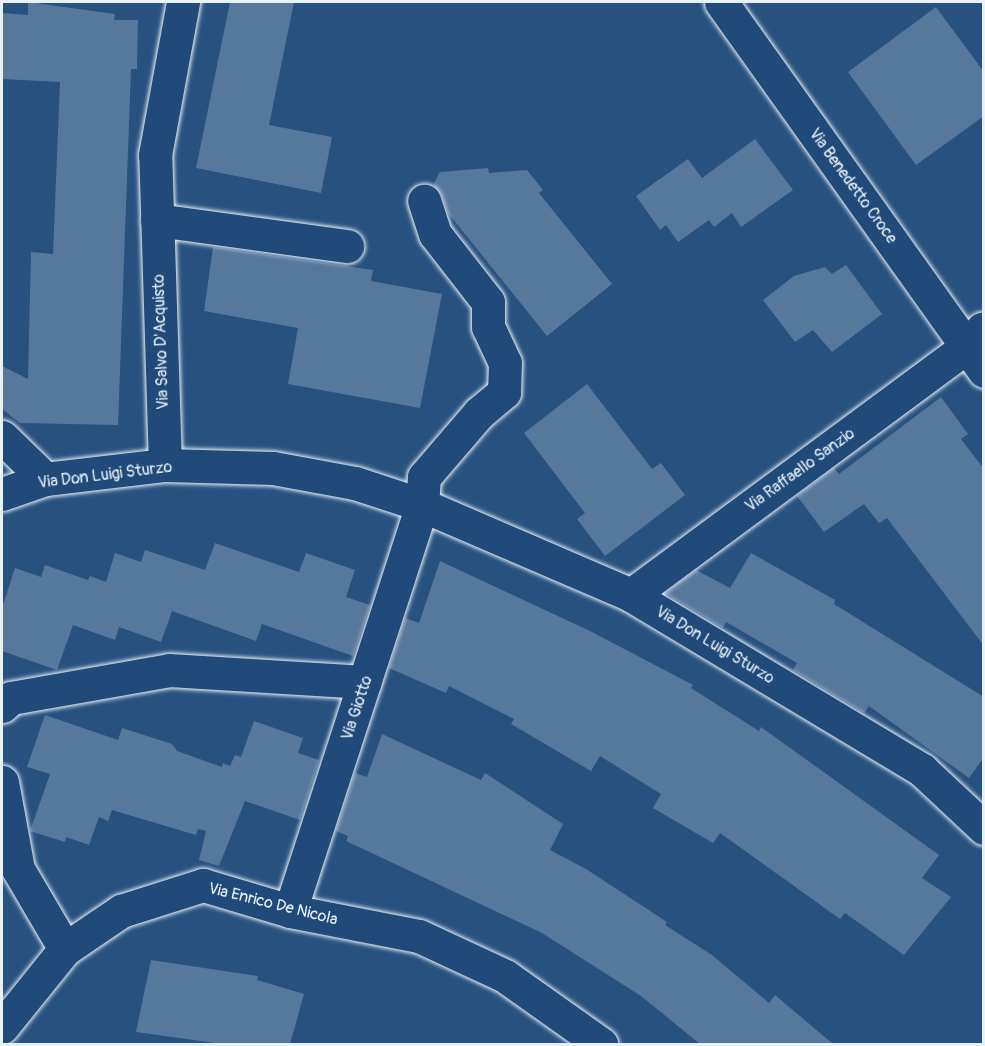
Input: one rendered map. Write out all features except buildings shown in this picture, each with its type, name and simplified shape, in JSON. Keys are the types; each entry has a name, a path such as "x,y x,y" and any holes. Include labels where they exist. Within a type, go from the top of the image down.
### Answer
{"street":[{"name":"Via Salvo D'Acquisto","path":"165,465 155,155 183,2"},
{"name":"Via Benedetto Croce","path":"721,2 979,348"},
{"path":"422,505 424,477 472,420 504,392 505,363 488,327 488,302 435,234 424,201"},
{"path":"157,220 347,246"},
{"name":"Via Raffaello Sanzio","path":"631,595 979,348"},
{"path":"2,437 45,479"},
{"name":"Via Don Luigi Sturzo","path":"2,494 45,479 165,465 273,468 355,483 422,505 631,595 922,770 984,828"},
{"name":"Via Giotto","path":"290,911 422,505"},
{"path":"2,706 11,698 169,670 365,682"},
{"path":"2,782 18,869 65,949"},
{"name":"Via Enrico De Nicola","path":"2,1027 65,949 121,911 203,885 290,911 419,936 505,976 601,1044"}]}
